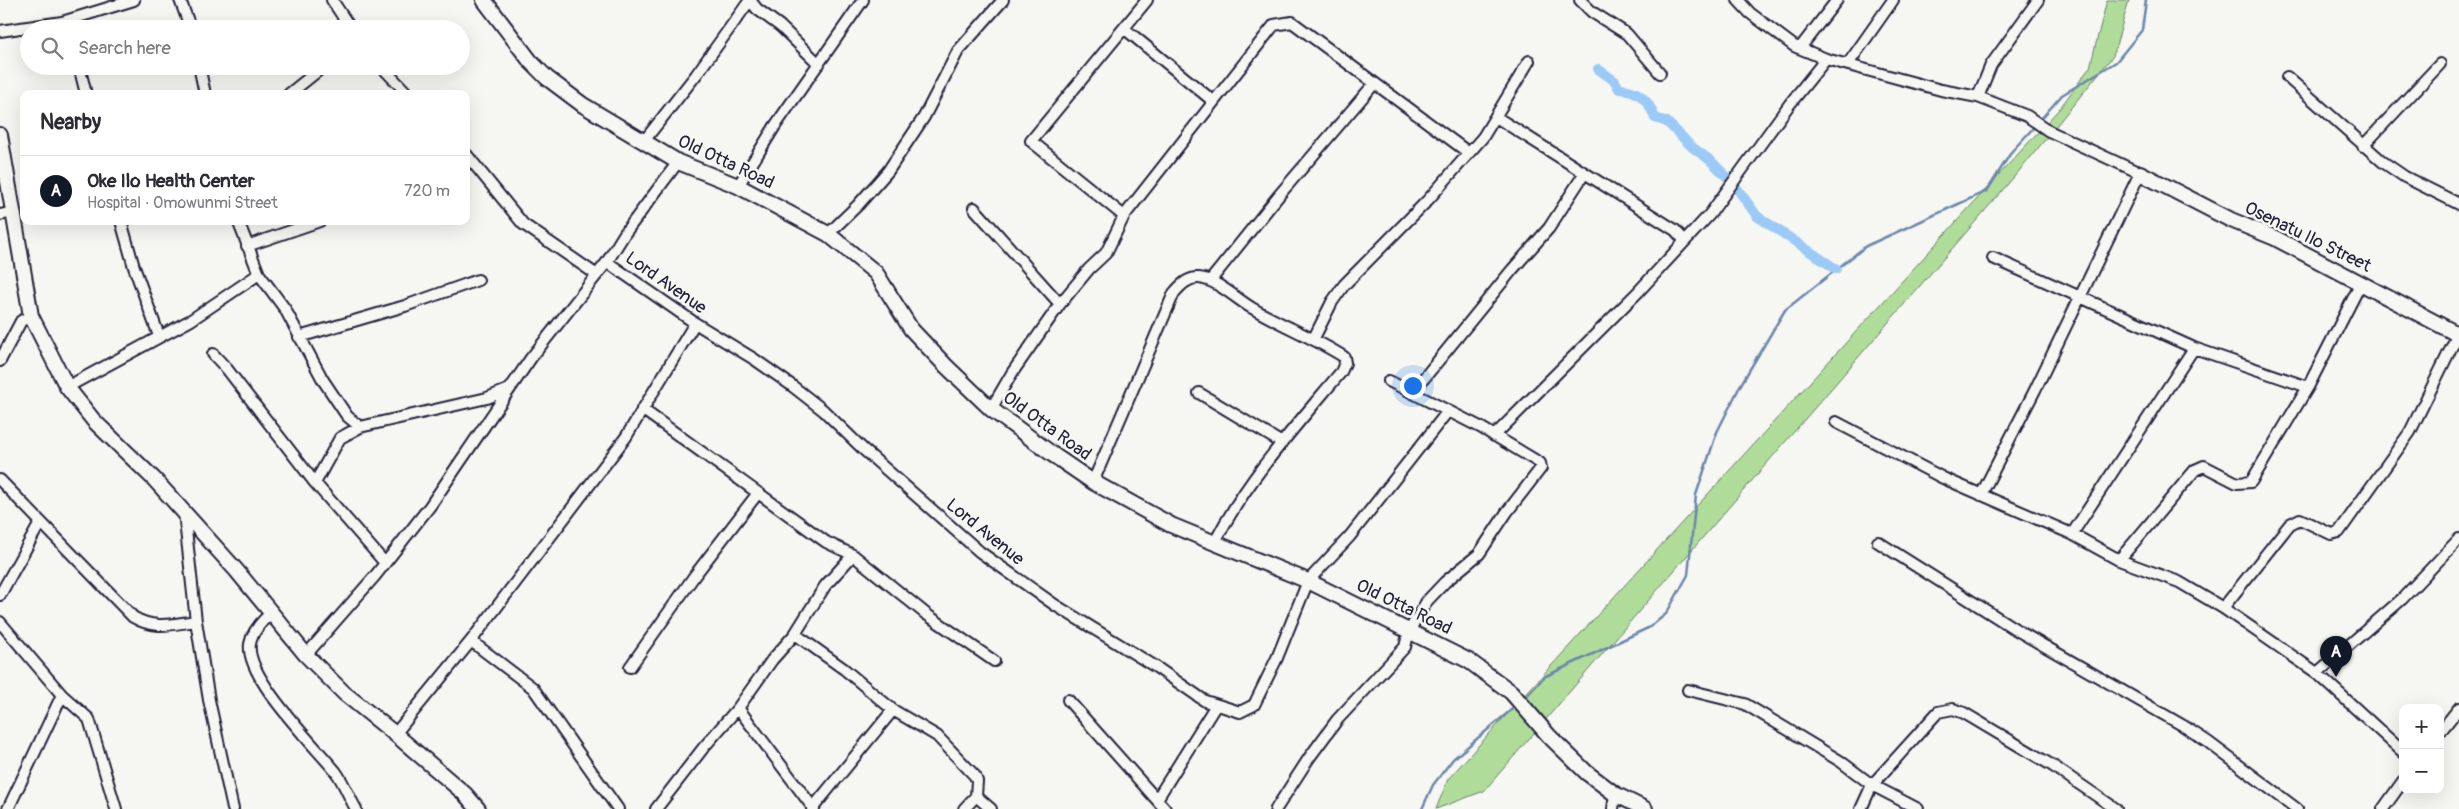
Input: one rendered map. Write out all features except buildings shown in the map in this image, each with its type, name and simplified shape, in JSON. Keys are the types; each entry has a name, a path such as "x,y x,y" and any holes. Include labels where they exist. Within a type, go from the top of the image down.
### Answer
{"street":[{"path":"79,20 134,0"},
{"path":"180,0 188,20"},
{"path":"332,0 345,20"},
{"name":"Old Otta Road","path":"485,0 531,62 547,78 583,105 678,162 738,186 828,234 876,273 912,329 946,366 991,409 1093,482 1171,525 1308,581 1469,661 1500,683 1538,721 1549,736 1587,773 1615,794 1646,809"},
{"path":"644,141 696,75 750,0 757,9 780,26 819,64"},
{"path":"738,186 775,126 863,0"},
{"path":"828,234 858,206 888,171 924,116 958,51 1004,0"},
{"path":"1124,216 1031,141 1147,0"},
{"path":"1580,0 1592,12 1627,34 1660,73"},
{"path":"1738,0 1767,26 1794,46 1826,60 1848,64 1941,90 1978,97 2027,116 2049,131 2140,173 2081,298 1981,495"},
{"path":"1800,48 1837,0"},
{"path":"1848,64 1893,0"},
{"path":"1978,97 1991,65 2038,0"},
{"path":"991,409 1012,373 1060,304 1089,269 1106,253 1124,216 1274,25 1282,22 1292,22 1469,153"},
{"path":"0,31 20,29"},
{"path":"1125,29 1213,101"},
{"path":"1494,436 1558,374 1710,214 1789,105 1826,60"},
{"path":"1314,338 1332,302 1344,285 1427,201 1484,138 1529,61"},
{"path":"2363,146 2440,64"},
{"path":"81,75 85,90"},
{"path":"201,75 204,90"},
{"path":"293,90 312,75"},
{"path":"390,75 404,90"},
{"path":"2287,77 2363,146 2405,177 2459,204"},
{"path":"1210,281 1286,186 1374,84"},
{"path":"1496,117 1675,230 1685,241"},
{"path":"0,135 7,213 31,316 66,387 94,421 154,479 236,570 306,655 344,693 465,794 478,809"},
{"path":"470,159 523,224 597,275"},
{"path":"306,655 385,563 455,472 531,358 607,262 625,233 678,162"},
{"name":"Osenatu Ilo Street","path":"2140,173 2231,220 2275,238 2459,334"},
{"path":"1412,393 1512,270 1550,228 1584,174"},
{"path":"974,208 1060,304"},
{"path":"122,225 134,268 159,336"},
{"path":"239,225 259,274 285,310 347,416 360,427"},
{"path":"247,246 308,225"},
{"path":"1993,258 2194,348 2308,387"},
{"name":"Lord Avenue","path":"607,262 696,323 754,359 823,410 864,450 980,552 1055,606 1156,667 1189,691 1216,705 1240,712 1254,705 1278,658 1308,581"},
{"path":"66,387 191,320 259,274"},
{"path":"1093,482 1174,294 1185,281 1197,278 1210,281 1252,309 1314,338 1344,357 1345,363 1341,372 1282,443 1234,508 1215,542"},
{"path":"300,337 405,306 478,280"},
{"path":"2119,560 2194,470 2204,466 2237,483 2251,482 2308,387 2361,284"},
{"path":"0,361 20,321 31,316"},
{"path":"395,734 471,641 626,437 696,323"},
{"path":"2223,608 2290,524 2300,518 2331,534 2339,532 2410,432 2459,334"},
{"path":"2072,534 2194,348"},
{"path":"213,354 227,369 315,483 385,563"},
{"path":"1276,809 1308,758 1337,720 1405,647 1409,631 1427,601 1439,588 1479,554 1507,512 1541,468 1540,463 1494,436 1389,380"},
{"path":"340,438 360,427 487,398 510,389"},
{"path":"1200,393 1282,443"},
{"path":"642,410 826,542 853,555 926,614 994,661"},
{"path":"1308,581 1350,536 1448,411"},
{"path":"315,483 340,438 347,416"},
{"path":"1836,422 1981,495 2072,534 2119,560 2179,582 2223,608 2317,674 2400,749"},
{"path":"0,480 132,617 146,625 166,625 196,621"},
{"path":"630,666 695,575 758,493"},
{"path":"184,512 196,621 210,700 233,809"},
{"path":"0,595 40,523"},
{"path":"2317,674 2402,599 2459,540"},
{"path":"1878,542 2020,632 2182,725 2208,742 2297,809"},
{"path":"656,809 704,747 738,708 772,660 796,634 825,586 853,555"},
{"path":"271,613 258,627 250,644 252,663 277,702 337,774 356,809"},
{"path":"0,622 62,695 88,719 116,809"},
{"path":"796,634 893,710 937,736 975,776 977,782 976,796 964,809"},
{"path":"471,641 532,688 618,809"},
{"path":"1688,690 1745,704 1840,761 1872,785 1918,809"},
{"path":"8,809 62,695"},
{"path":"1068,700 1165,809"},
{"path":"1158,799 1216,705"},
{"path":"738,708 813,809 893,710"},
{"path":"2444,727 2459,708"},
{"path":"1861,809 1872,785 1938,712 1953,710 1964,713 2052,766 2116,809"},
{"path":"2383,809 2399,787"},
{"path":"1613,809 1615,794"},
{"path":"976,796 991,809"}],"green space":[{"path":"2107,0 2129,0 2113,56 2026,163 1484,791 1436,809 1448,779 2060,108 2090,67"}],"waterway":[{"path":"2040,120 2062,95 2116,62 2142,30 2146,0"},
{"path":"1598,69 1615,81 1619,89 1632,91 1642,97 1650,106 1655,118 1667,122 1733,183 1757,216 1836,269"},
{"path":"1523,700 1544,677 1650,627 1666,614 1688,575 1696,495 1717,432 1740,386 1785,310 1866,246 1987,191 2012,151 2036,125"},
{"path":"1422,809 1433,785 1453,759 1517,705"}],"place":[{"name":"Oke Ilo Health Center","path":"2336,677"}]}
